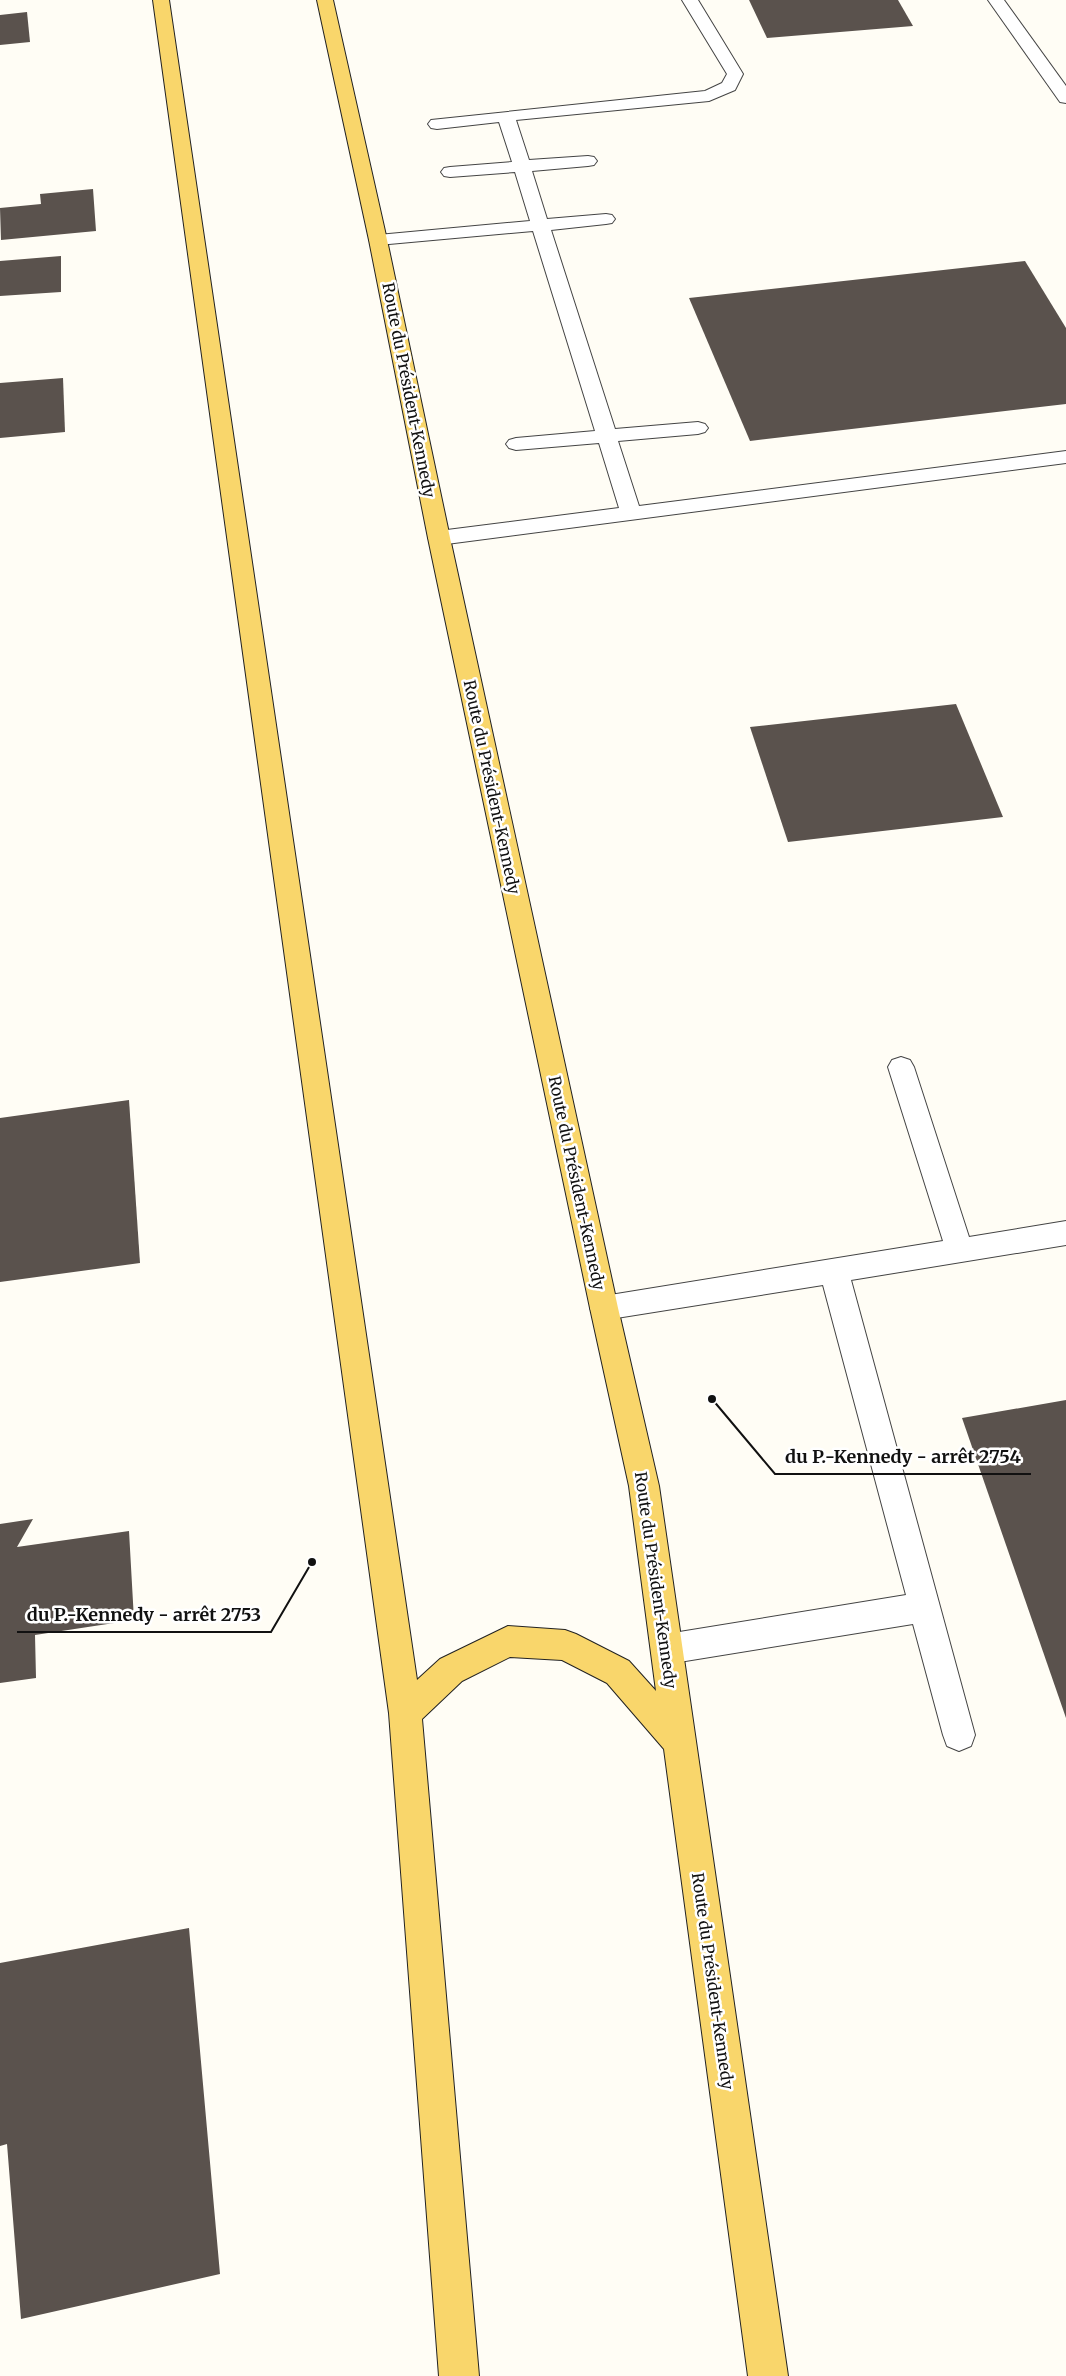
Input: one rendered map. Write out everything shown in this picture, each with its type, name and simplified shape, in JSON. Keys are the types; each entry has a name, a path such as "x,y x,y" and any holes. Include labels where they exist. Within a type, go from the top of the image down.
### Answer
{"main road":[{"path":"161,0 405,1713 459,2376"},
{"name":"Route du Président-Kennedy","path":"325,0 378,240 439,538 604,1308 644,1486 768,2376"},
{"path":"405,1713 451,1670 508,1642 565,1645 618,1672 680,1742"}],"lane":[{"path":"437,124 709,96 729,86 736,74 690,0"},
{"path":"996,0 1066,98"},
{"path":"506,116 631,513"},
{"path":"450,172 588,161"},
{"path":"378,240 606,219"},
{"path":"516,444 698,428"},
{"path":"439,538 1066,457"},
{"path":"901,1067 960,1250"},
{"path":"604,1308 1066,1233"},
{"path":"834,1271 959,1735"},
{"path":"667,1648 924,1607"}],"building":[{"path":"749,0 898,0 913,26 767,38"},
{"path":"27,12 30,42 0,45 0,15"},
{"path":"93,189 96,231 1,240 0,208 41,204 40,194"},
{"path":"61,256 61,292 0,296 0,261"},
{"path":"1025,261 1066,328 1066,404 750,441 689,298"},
{"path":"63,378 65,432 0,438 0,383"},
{"path":"956,704 1003,817 788,842 750,727"},
{"path":"129,1100 140,1263 0,1282 0,1118"},
{"path":"1066,1400 1066,1718 962,1418"},
{"path":"33,1519 17,1547 129,1531 134,1620 35,1635 36,1678 0,1683 0,1524"},
{"path":"189,1928 220,2274 21,2319 7,2144 0,2146 0,1963"}],"place":[{"name":"du P.-Kennedy - arrêt 2754","path":"712,1399"},
{"name":"du P.-Kennedy - arrêt 2753","path":"312,1562"}]}
